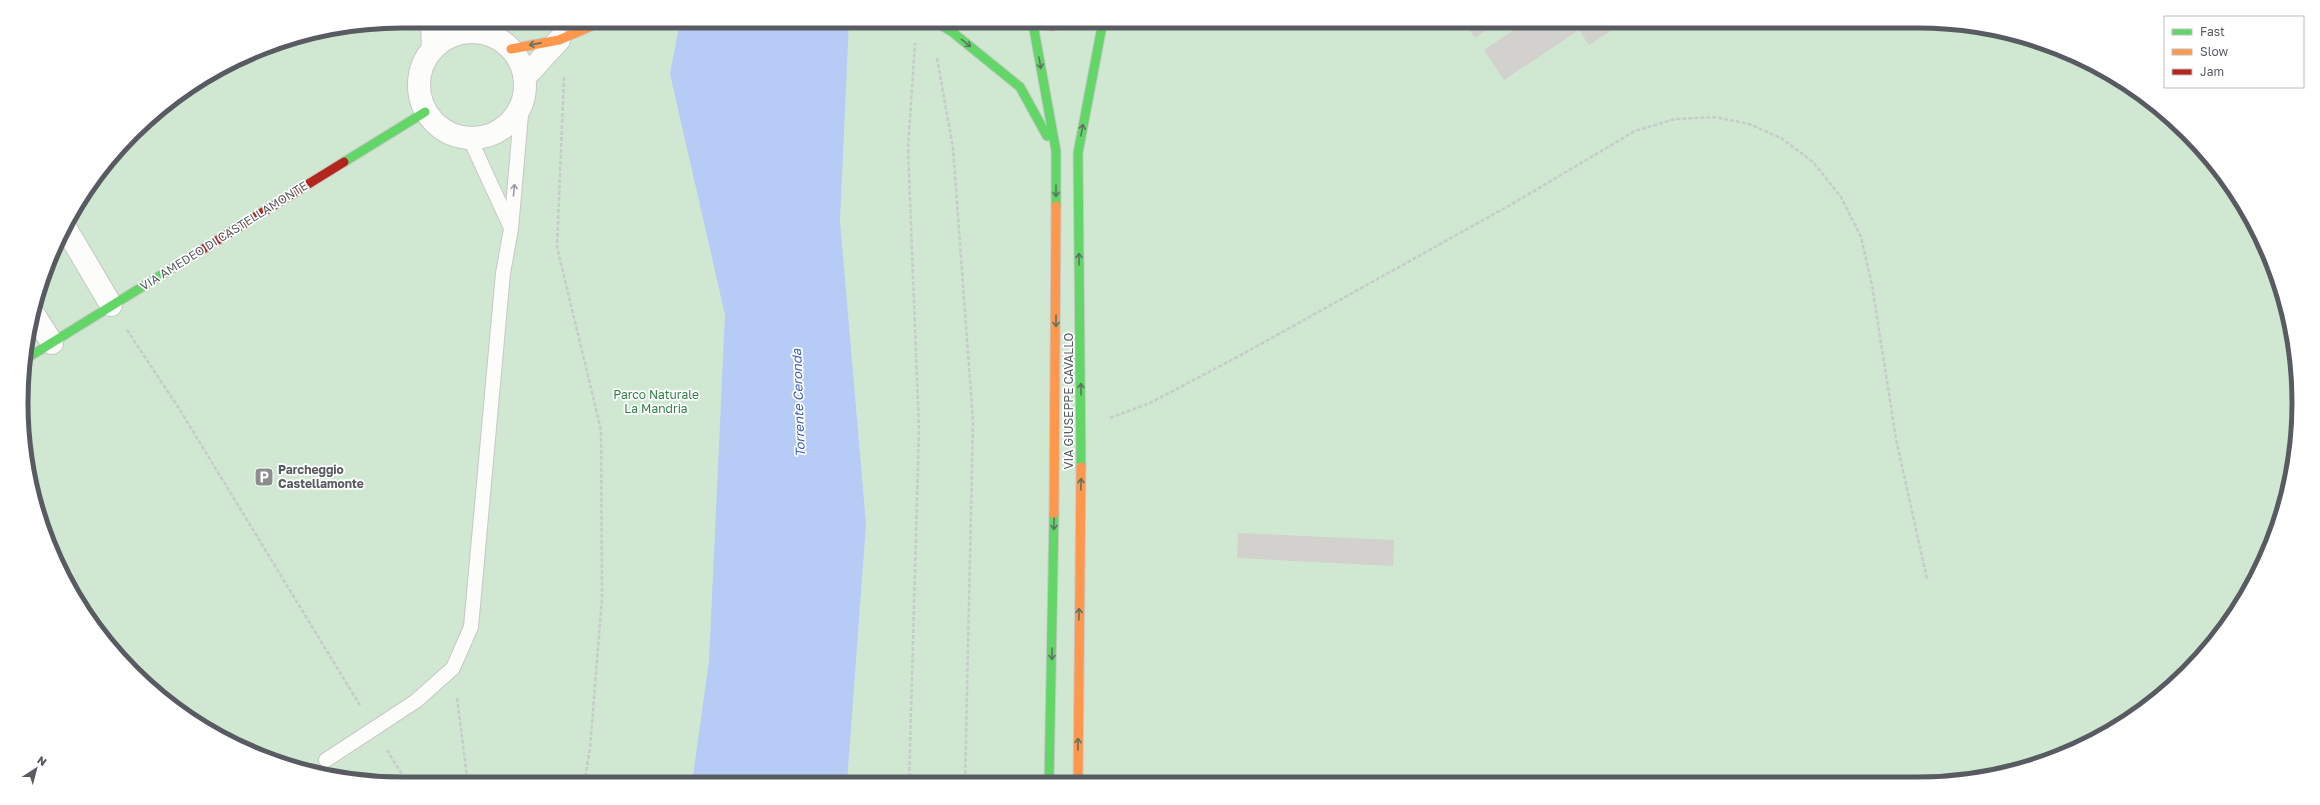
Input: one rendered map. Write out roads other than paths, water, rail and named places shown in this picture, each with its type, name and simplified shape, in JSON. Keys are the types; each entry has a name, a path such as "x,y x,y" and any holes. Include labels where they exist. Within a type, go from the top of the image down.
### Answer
{"street":[{"path":"432,28 432,48"},
{"path":"483,28 511,49 522,67 525,77 522,103 514,118 502,130 486,137 470,139 444,131 425,112 419,96 418,79 423,62 432,48 444,39 458,33 472,32 483,28"},
{"path":"511,49 559,40 587,28"},
{"path":"946,28 1020,87 1056,151"},
{"name":"VIA GIUSEPPE CAVALLO","path":"1030,28 1056,151 1056,429 1049,777"},
{"name":"VIA GIUSEPPE CAVALLO","path":"1078,777 1081,428 1078,153 1102,28"},
{"path":"525,77 559,40"},
{"name":"VIA AMEDEO DI CASTELLAMONTE","path":"31,356 425,112"},
{"path":"69,233 111,305"},
{"path":"37,320 52,343"}],"lane":[{"path":"326,760 416,701 453,668 471,627 503,273 511,229 522,103"},
{"path":"470,139 511,229"}],"water":[{"name":"Torrente Ceronda","path":"679,28 849,28 840,221 866,524 847,777 693,777 709,661 725,315 670,74"}],"place":[{"name":"Parcheggio Castellamonte","path":"264,477"}],"park label":[{"name":"Parco Naturale La Mandria","path":"656,402"}]}
